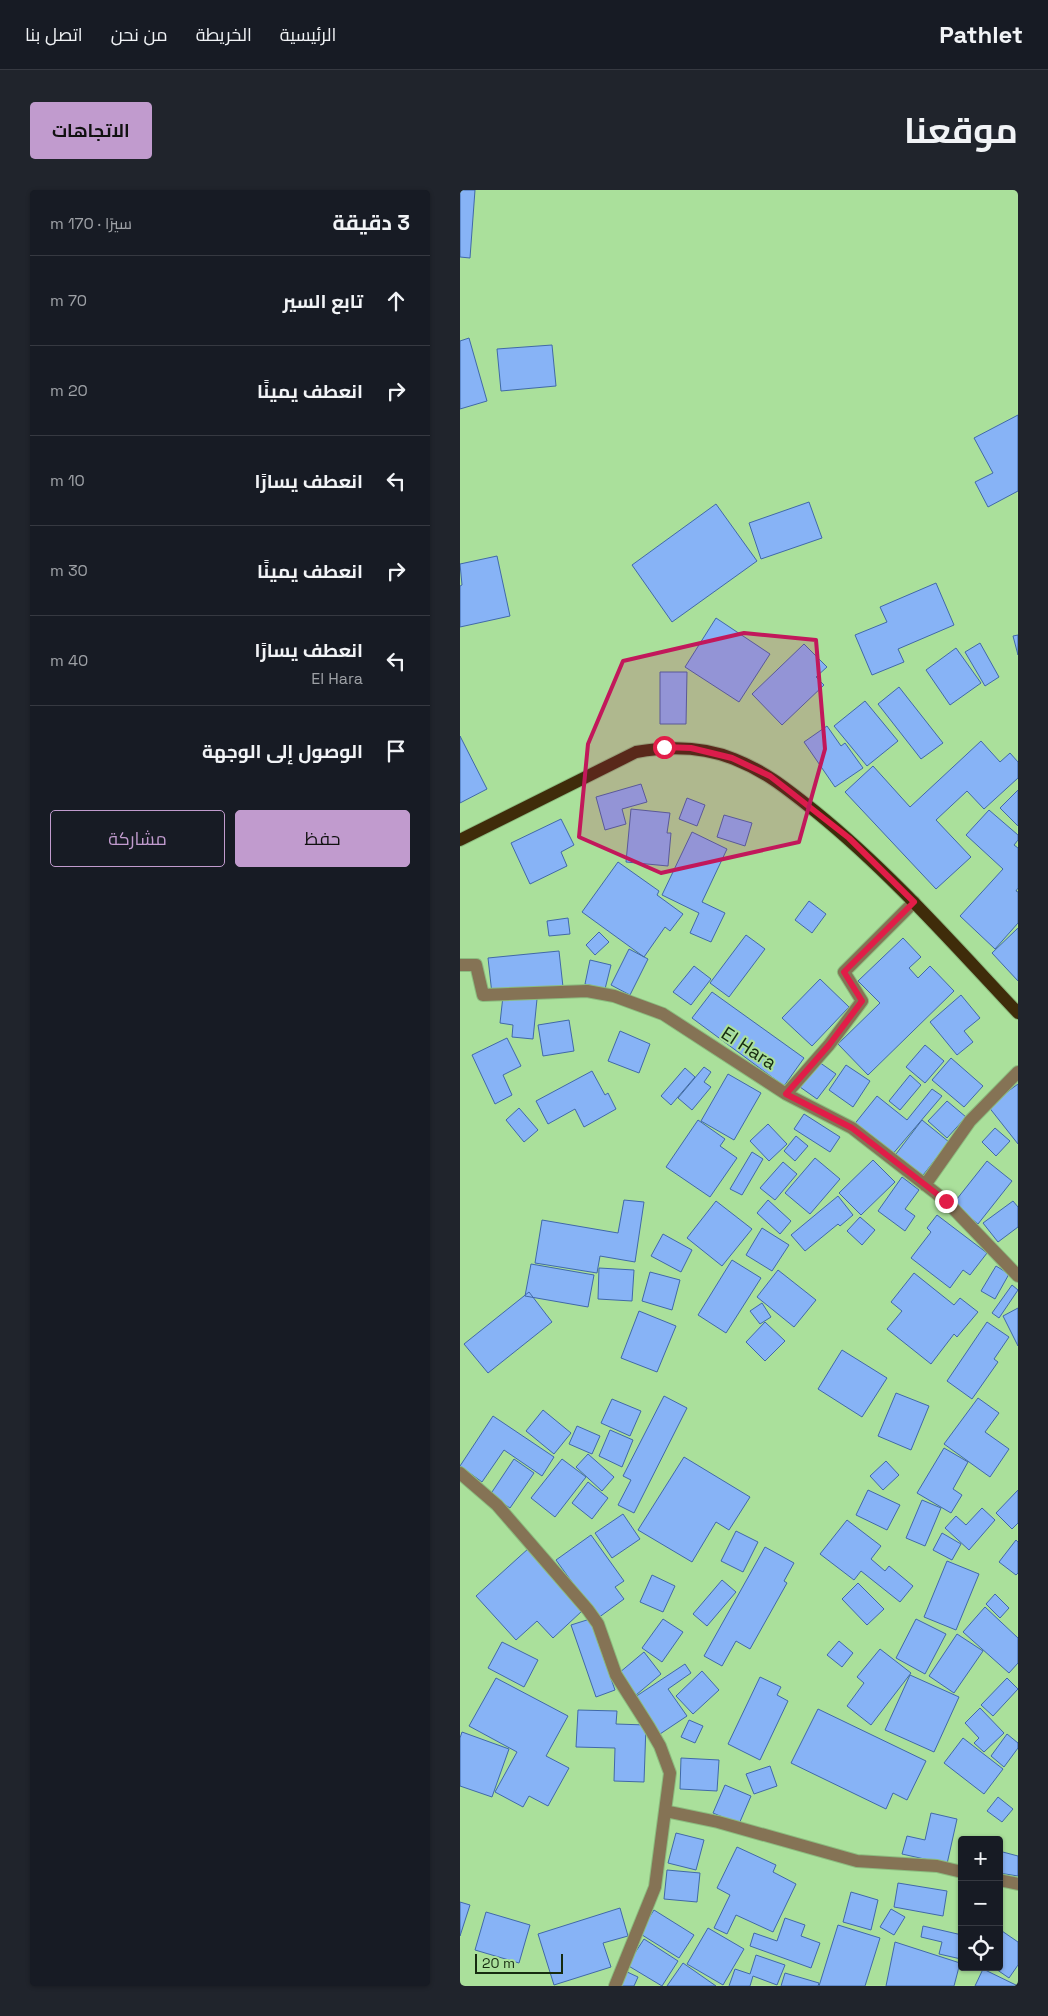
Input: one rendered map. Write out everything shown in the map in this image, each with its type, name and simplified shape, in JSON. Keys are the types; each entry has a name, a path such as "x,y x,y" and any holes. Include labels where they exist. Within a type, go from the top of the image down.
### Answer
{"main road":[{"path":"460,840 636,752 664,747 691,748 732,758 770,776 849,838 914,902 1018,1013"}],"street":[{"path":"786,1094 829,1045 862,1001 844,972 914,902"},
{"name":"El Hara","path":"460,965 476,964 483,995 587,991 614,996 663,1014 786,1094 852,1128 946,1201 1018,1276"},
{"path":"925,1185 970,1121 1018,1072"},
{"path":"460,1473 497,1505 598,1624 616,1675 660,1746 670,1774 655,1887 615,1986"},
{"path":"665,1810 718,1822 858,1861 937,1866 958,1871"},
{"path":"1003,1881 1018,1884"}],"highlighted area":[{"path":"744,633 816,640 825,749 799,842 661,873 579,837 588,744 623,661"}],"building":[{"path":"460,190 475,190 470,258 460,257"},
{"path":"469,338 487,401 460,409 460,341"},
{"path":"552,345 556,386 501,391 497,349"},
{"path":"1018,415 1018,491 988,507 975,482 993,473 974,438"},
{"path":"809,502 822,538 761,559 749,523"},
{"path":"716,504 757,561 672,622 632,565"},
{"path":"497,556 510,616 460,627 460,586 462,585 460,564"},
{"path":"936,583 954,625 898,649 904,662 872,675 855,635 887,622 880,607"},
{"path":"716,618 770,654 739,702 685,667"},
{"path":"1018,635 1018,655 1013,636"},
{"path":"980,643 999,677 985,686 965,652"},
{"path":"804,644 827,667 816,677 824,685 782,725 752,694"},
{"path":"956,648 981,683 950,705 926,670"},
{"path":"660,672 687,672 686,724 660,724"},
{"path":"899,687 943,743 921,759 878,704"},
{"path":"865,701 898,741 867,766 834,726"},
{"path":"827,726 841,746 845,743 863,768 835,787 804,742"},
{"path":"460,736 487,789 460,803"},
{"path":"981,741 1000,762 1010,753 1018,762 1018,778 984,809 967,791 936,820 971,857 936,889 845,792 873,766 910,807"},
{"path":"641,784 647,802 622,809 626,824 605,830 596,797"},
{"path":"1018,790 1018,826 1000,808"},
{"path":"687,798 705,805 697,826 679,819"},
{"path":"631,809 670,813 667,833 671,833 668,866 626,862"},
{"path":"989,810 1018,835 1018,840 1014,845 1018,848 1018,888 1016,891 1018,892 1018,923 995,949 960,916 1003,869 966,835"},
{"path":"724,815 752,823 745,846 717,837"},
{"path":"561,819 574,845 561,852 567,866 530,884 511,843"},
{"path":"692,832 727,849 702,902 725,913 711,942 690,933 699,913 662,895"},
{"path":"618,862 659,891 657,895 683,914 670,931 665,927 644,957 582,912"},
{"path":"809,901 826,914 812,933 795,920"},
{"path":"568,918 570,934 549,936 547,921"},
{"path":"1018,928 1018,981 992,953"},
{"path":"599,932 609,942 595,955 586,945"},
{"path":"746,935 765,949 729,997 710,983"},
{"path":"903,938 921,957 909,968 918,978 930,966 954,991 868,1075 838,1044 880,1003 858,981"},
{"path":"629,949 648,959 630,995 611,985"},
{"path":"559,951 563,987 492,994 488,958"},
{"path":"590,960 611,965 605,989 585,984"},
{"path":"694,966 711,979 691,1005 673,992"},
{"path":"820,979 849,1007 812,1046 782,1018"},
{"path":"712,992 804,1058 784,1086 692,1018"},
{"path":"961,995 980,1018 964,1031 973,1042 957,1055 930,1022"},
{"path":"503,996 537,999 533,1039 512,1037 513,1025 500,1023"},
{"path":"569,1020 574,1051 543,1056 538,1025"},
{"path":"620,1031 650,1044 639,1073 608,1061"},
{"path":"507,1038 521,1066 503,1075 512,1095 495,1104 472,1055"},
{"path":"925,1045 944,1061 925,1083 906,1067"},
{"path":"951,1058 983,1086 964,1107 932,1080"},
{"path":"819,1062 836,1074 817,1099 800,1087"},
{"path":"846,1065 870,1081 853,1107 829,1090"},
{"path":"704,1067 711,1072 704,1082 711,1087 692,1110 678,1098"},
{"path":"685,1068 695,1077 671,1105 661,1096"},
{"path":"592,1071 605,1095 608,1093 616,1109 584,1127 575,1109 548,1124 536,1101"},
{"path":"728,1074 761,1093 734,1140 701,1121"},
{"path":"910,1075 921,1085 900,1110 889,1101"},
{"path":"1018,1084 1018,1144 988,1106"},
{"path":"932,1089 942,1096 891,1156 853,1126 877,1096 907,1120"},
{"path":"947,1101 966,1117 947,1138 928,1121"},
{"path":"519,1108 538,1130 524,1142 506,1120"},
{"path":"804,1114 840,1137 830,1152 794,1129"},
{"path":"698,1120 725,1139 720,1146 737,1158 710,1197 666,1167"},
{"path":"922,1120 949,1142 920,1179 893,1158"},
{"path":"768,1124 787,1144 769,1161 750,1141"},
{"path":"995,1128 1010,1141 996,1156 982,1142"},
{"path":"796,1136 808,1146 795,1161 784,1151"},
{"path":"752,1152 763,1159 742,1195 730,1189"},
{"path":"815,1158 840,1179 810,1214 785,1193"},
{"path":"873,1160 895,1182 861,1215 839,1193"},
{"path":"987,1161 1012,1181 978,1224 953,1204"},
{"path":"783,1162 797,1174 775,1200 760,1188"},
{"path":"902,1177 919,1190 905,1209 915,1216 905,1231 878,1211"},
{"path":"838,1196 853,1215 840,1226 838,1224 805,1251 791,1235"},
{"path":"624,1200 644,1202 635,1262 600,1256 597,1273 535,1263 542,1220 618,1233"},
{"path":"768,1200 791,1221 780,1234 757,1213"},
{"path":"716,1201 752,1229 722,1266 687,1238"},
{"path":"1013,1201 1018,1207 1018,1227 998,1242 983,1223"},
{"path":"937,1215 987,1253 970,1275 963,1270 950,1288 911,1258 931,1232 927,1228"},
{"path":"860,1217 875,1230 862,1245 847,1231"},
{"path":"762,1228 789,1245 772,1271 746,1255"},
{"path":"663,1234 692,1250 681,1272 651,1256"},
{"path":"732,1260 761,1278 726,1333 698,1315"},
{"path":"531,1264 594,1275 588,1307 525,1296"},
{"path":"996,1266 1009,1274 995,1299 981,1291"},
{"path":"599,1268 634,1270 632,1301 598,1299"},
{"path":"778,1270 816,1300 794,1327 757,1297"},
{"path":"650,1272 680,1280 672,1310 642,1301"},
{"path":"914,1273 954,1305 960,1298 978,1312 957,1337 954,1334 931,1364 887,1329 902,1311 891,1302"},
{"path":"1012,1285 1018,1290 999,1318 992,1313"},
{"path":"529,1292 552,1322 488,1373 464,1344"},
{"path":"762,1303 771,1317 760,1324 750,1311"},
{"path":"1018,1308 1018,1346 1003,1316"},
{"path":"639,1311 676,1326 657,1372 621,1358"},
{"path":"765,1322 785,1341 765,1361 746,1342"},
{"path":"987,1322 1009,1337 994,1359 998,1362 972,1399 947,1381"},
{"path":"842,1350 887,1378 862,1417 818,1389"},
{"path":"896,1393 929,1406 911,1450 878,1436"},
{"path":"664,1396 687,1408 634,1513 618,1505 631,1480 623,1476"},
{"path":"978,1398 999,1413 985,1432 1009,1449 990,1477 944,1444"},
{"path":"612,1399 641,1411 630,1436 601,1423"},
{"path":"543,1410 571,1433 554,1454 526,1431"},
{"path":"493,1416 554,1457 542,1476 504,1450 482,1482 460,1466"},
{"path":"577,1426 600,1436 592,1454 569,1444"},
{"path":"610,1430 633,1440 622,1467 599,1456"},
{"path":"944,1448 968,1462 953,1489 962,1495 951,1513 917,1493"},
{"path":"588,1454 614,1477 602,1491 576,1467"},
{"path":"684,1457 750,1497 729,1530 716,1522 692,1562 638,1530"},
{"path":"514,1459 534,1473 510,1508 490,1495"},
{"path":"562,1459 586,1477 555,1517 531,1498"},
{"path":"886,1461 899,1475 883,1490 870,1476"},
{"path":"588,1482 608,1498 592,1519 572,1503"},
{"path":"868,1490 900,1505 887,1530 856,1515"},
{"path":"1018,1490 1018,1523 1012,1529 996,1513"},
{"path":"922,1500 941,1508 925,1546 906,1538"},
{"path":"982,1508 995,1520 969,1550 945,1528 956,1516 966,1525"},
{"path":"623,1514 640,1539 612,1558 595,1533"},
{"path":"847,1520 881,1546 871,1559 885,1571 889,1566 913,1586 900,1602 861,1571 854,1580 820,1554"},
{"path":"736,1531 758,1542 743,1572 721,1561"},
{"path":"942,1533 961,1544 952,1560 933,1550"},
{"path":"591,1535 624,1581 615,1587 624,1599 598,1618 556,1560"},
{"path":"1016,1540 1018,1542 1018,1573 1016,1575 999,1562"},
{"path":"765,1547 794,1563 784,1581 787,1583 750,1649 736,1641 722,1666 704,1656"},
{"path":"529,1548 582,1611 553,1638 537,1621 516,1640 476,1596"},
{"path":"947,1561 979,1574 956,1630 924,1617"},
{"path":"652,1575 675,1586 663,1612 640,1602"},
{"path":"722,1580 736,1592 707,1626 693,1614"},
{"path":"858,1583 884,1609 867,1625 842,1599"},
{"path":"995,1594 1009,1608 1000,1618 986,1604"},
{"path":"985,1607 1018,1638 1018,1663 1009,1673 963,1632"},
{"path":"590,1619 615,1690 596,1697 571,1625"},
{"path":"663,1619 683,1632 662,1662 642,1648"},
{"path":"916,1619 946,1634 925,1674 896,1658"},
{"path":"957,1634 983,1651 954,1693 929,1676"},
{"path":"839,1641 853,1653 842,1667 827,1655"},
{"path":"502,1642 538,1660 524,1687 488,1668"},
{"path":"880,1649 911,1673 871,1725 847,1706 864,1683 857,1677"},
{"path":"644,1652 661,1674 636,1695 619,1673"},
{"path":"685,1664 691,1673 668,1689 687,1716 660,1734 635,1697"},
{"path":"702,1671 719,1690 693,1714 676,1696"},
{"path":"910,1675 959,1697 934,1752 885,1730"},
{"path":"760,1677 781,1687 777,1695 788,1701 760,1760 728,1744"},
{"path":"496,1678 568,1716 546,1756 569,1768 548,1806 529,1796 523,1807 495,1792 517,1752 469,1726"},
{"path":"1007,1678 1018,1689 993,1716 981,1705"},
{"path":"980,1708 1004,1733 984,1752 974,1743 979,1738 965,1723"},
{"path":"818,1709 926,1761 907,1800 893,1793 886,1809 791,1763"},
{"path":"578,1710 617,1711 616,1724 646,1725 644,1782 614,1781 615,1748 576,1747"},
{"path":"689,1720 703,1726 695,1743 681,1737"},
{"path":"462,1732 509,1749 492,1797 460,1786 460,1738"},
{"path":"1007,1734 1018,1743 1018,1748 1004,1767 991,1756"},
{"path":"963,1738 1003,1769 984,1794 944,1763"},
{"path":"681,1758 719,1760 717,1791 680,1789"},
{"path":"770,1766 777,1786 754,1794 746,1774"},
{"path":"725,1785 751,1796 739,1824 713,1813"},
{"path":"998,1797 1013,1809 1002,1822 987,1811"},
{"path":"931,1813 957,1819 947,1864 902,1854 907,1836 925,1840"},
{"path":"676,1833 704,1840 696,1870 668,1863"},
{"path":"737,1847 776,1865 773,1872 796,1884 773,1932 736,1915 727,1934 714,1928 730,1895 717,1888"},
{"path":"1003,1852 1018,1856 1018,1876 1003,1874"},
{"path":"667,1870 700,1873 697,1902 664,1899"},
{"path":"898,1883 947,1891 943,1916 894,1907"},
{"path":"851,1892 878,1900 871,1930 843,1922"},
{"path":"460,1902 470,1905 460,1936"},
{"path":"620,1908 628,1936 603,1943 611,1967 554,1985 538,1934"},
{"path":"891,1909 905,1917 894,1935 880,1927"},
{"path":"654,1910 694,1935 679,1958 639,1933"},
{"path":"486,1912 530,1925 519,1963 475,1950"},
{"path":"785,1918 805,1925 801,1936 820,1943 811,1968 750,1946 754,1933 777,1941"},
{"path":"838,1925 880,1938 865,1986 819,1986"},
{"path":"923,1926 958,1934 958,1958 939,1954 942,1942 921,1937"},
{"path":"708,1928 744,1949 723,1985 687,1964"},
{"path":"1003,1932 1018,1942 1018,1965 1009,1978 999,1971 1003,1971"},
{"path":"644,1939 678,1961 662,1986 627,1965"},
{"path":"895,1942 958,1962 954,1986 886,1986"},
{"path":"756,1955 785,1965 777,1985 753,1976 750,1986 729,1986 735,1969 750,1974"},
{"path":"683,1963 716,1986 667,1986"},
{"path":"625,1971 638,1977 634,1986 619,1986"},
{"path":"982,1971 987,1971 1018,1986 975,1986"},
{"path":"785,1973 819,1983 818,1986 781,1986"}],"route":[{"path":"664,747 691,748 732,758 770,776 849,838 914,902 844,972 862,1001 829,1045 786,1094 852,1128 946,1201"}]}
